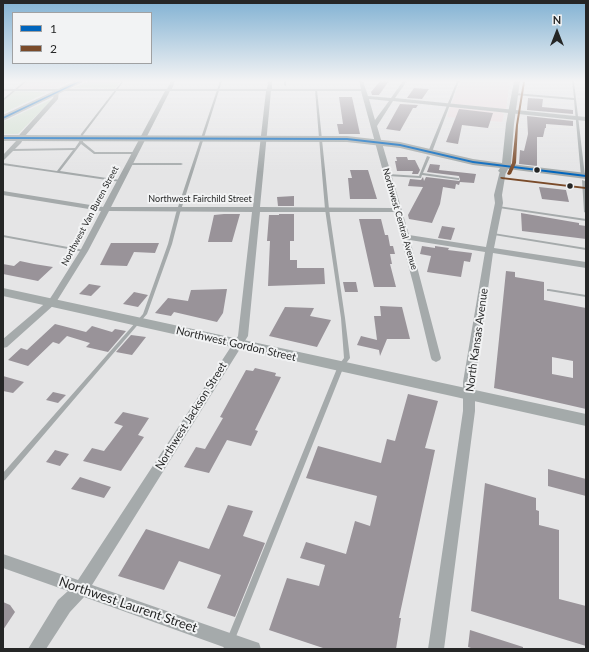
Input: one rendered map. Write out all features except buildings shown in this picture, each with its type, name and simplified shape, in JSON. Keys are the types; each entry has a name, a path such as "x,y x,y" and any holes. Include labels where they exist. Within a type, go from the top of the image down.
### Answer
{"main road":[{"path":"3,118 17,111"},
{"name":"North Kansas Avenue","path":"504,168 507,162 508,139 512,112"},
{"path":"3,138 81,140 144,138 320,139 378,143 429,154 466,166 504,168 585,179"},
{"name":"Northwest Gordon Street","path":"3,292 586,420"}],"street":[{"path":"3,159 44,111"},
{"name":"Northwest Van Buren Street","path":"3,345 52,302 84,251 144,138 144,134 156,111"},
{"name":"Northwest Jackson Street","path":"36,649 64,606 81,589 243,336 267,111"},
{"name":"Northwest Central Avenue","path":"369,111 418,283 436,358"},
{"path":"373,127 385,111"},
{"path":"507,111 586,119"},
{"name":"North Kansas Avenue","path":"436,649 469,411 469,394 474,351 494,234 498,207 498,195 504,168"},
{"name":"Northwest Fairchild Street","path":"3,193 88,208 106,209 397,210"},
{"path":"404,237 586,265"},
{"name":"Northwest Laurent Street","path":"3,561 229,645 253,649"}],"lane":[{"path":"58,172 76,149 81,140 82,134 99,111"},
{"path":"3,478 144,314 170,244 179,209 210,111"},
{"path":"229,645 341,366 347,358 343,318 327,210 318,111"},
{"path":"388,175 420,177 446,111"},
{"path":"577,111 585,179 586,212"},
{"path":"81,140 94,153 136,153"},
{"path":"11,150 76,149"},
{"path":"3,164 120,181"},
{"path":"129,164 181,164"},
{"path":"421,174 458,179"},
{"path":"498,207 586,220"},
{"path":"494,234 586,249"},
{"path":"3,236 84,251"},
{"path":"549,290 586,296"}],"shaded area":[{"path":"449,111 495,111 504,114 502,122 447,117"}],"green space":[{"path":"25,111 41,111 18,134 3,134 3,122"}],"transit line":[{"name":"1","path":"3,118 17,111"},
{"name":"2","path":"509,174 514,163 519,111"},
{"name":"1","path":"3,138 347,139 400,145 473,162 586,176"},
{"name":"2","path":"502,178 585,188"}]}
